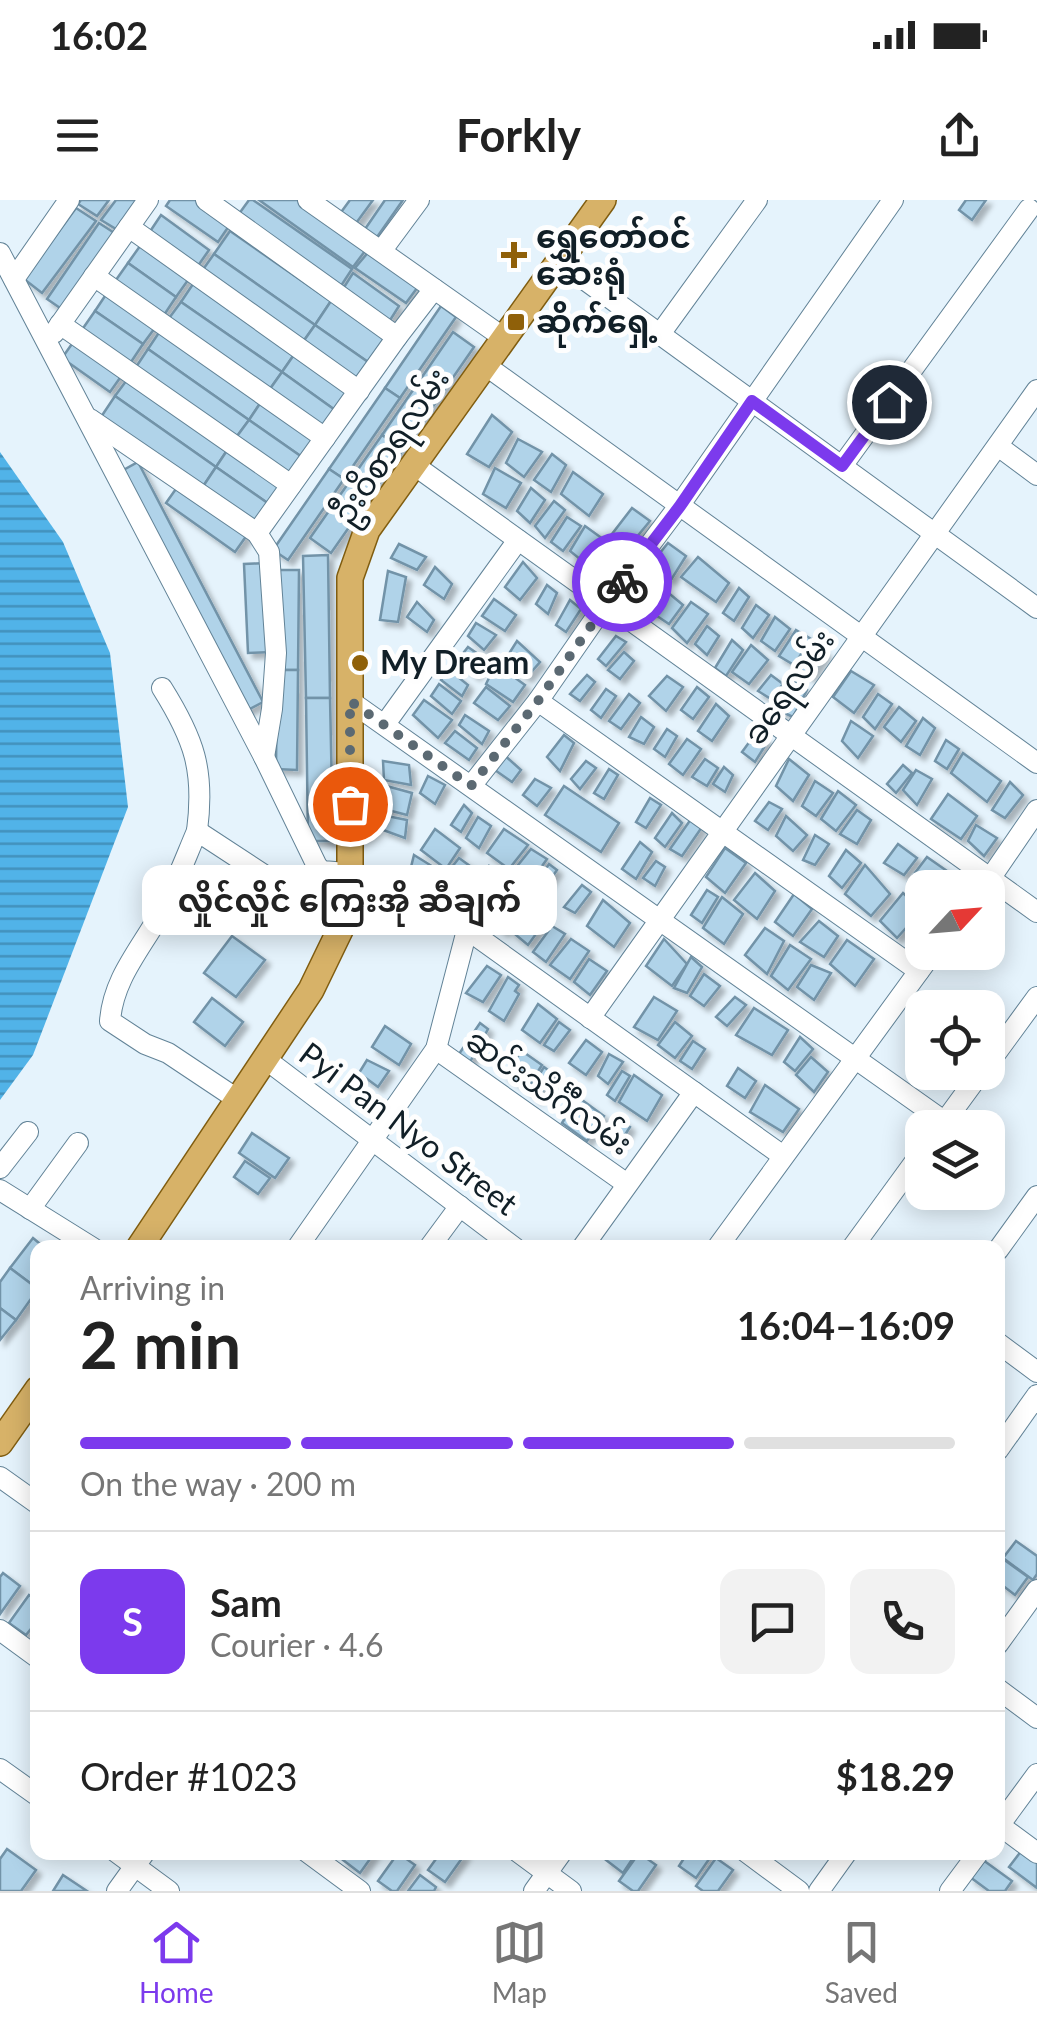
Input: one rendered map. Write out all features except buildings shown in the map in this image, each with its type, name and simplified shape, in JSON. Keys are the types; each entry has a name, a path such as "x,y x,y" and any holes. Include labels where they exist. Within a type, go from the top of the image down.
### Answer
{"main road":[{"name":"ဦးဝိစာရလမ်း","path":"144,1240 311,990 342,926 350,873 350,578 367,530 602,200"},
{"path":"0,1443 30,1400"}],"street":[{"path":"14,279 69,200"},
{"path":"47,342 148,200"},
{"path":"206,200 396,337"},
{"path":"382,250 419,200"},
{"path":"660,334 757,200"},
{"path":"471,786 680,506 893,200"},
{"path":"322,204 504,338"},
{"path":"842,466 1027,208"},
{"path":"129,227 359,390"},
{"path":"0,252 317,866 322,871 384,880 414,892 782,1156"},
{"path":"559,261 1037,608"},
{"path":"94,276 325,438"},
{"path":"257,534 434,289"},
{"path":"60,324 292,485"},
{"path":"485,366 1037,763"},
{"name":"ခရေလမ်း","path":"590,1018 1037,390"},
{"path":"84,415 257,534 268,552 276,653 264,757"},
{"path":"998,446 1037,474"},
{"path":"414,465 791,736 970,870"},
{"path":"385,724 518,540"},
{"path":"162,688 186,726 198,766 198,831 160,914 116,986 110,1021 236,1098"},
{"path":"350,701 923,1110"},
{"path":"538,701 919,971 723,1240"},
{"path":"996,870 1037,810"},
{"path":"198,831 342,926"},
{"path":"1005,893 1037,912"},
{"path":"302,1240 436,1050 467,930"},
{"path":"1005,1040 1037,996"},
{"name":"ဆင်းသိင်္ဂီလမ်း","path":"436,1050 627,1184"},
{"name":"Pyi Pan Nyo Street","path":"264,1058 505,1240"},
{"path":"588,1240 694,1092"},
{"path":"0,1168 28,1132"},
{"path":"30,1209 78,1143"},
{"path":"862,1240 905,1177"},
{"path":"0,1190 80,1240"},
{"path":"1005,1240 1037,1196"},
{"path":"435,1240 460,1206"},
{"path":"1019,1220 1037,1234"},
{"path":"1005,1347 1037,1372"},
{"path":"1005,1440 1037,1395"},
{"path":"0,1477 30,1498"},
{"path":"1005,1634 1037,1590"},
{"path":"4,1641 30,1654"},
{"path":"1005,1695 1037,1718"},
{"path":"0,1769 30,1790"},
{"path":"1005,1817 1037,1774"},
{"path":"1005,1831 1037,1853"},
{"path":"117,1891 140,1860 169,1891"},
{"path":"318,1860 360,1891"},
{"path":"524,1860 541,1882 571,1891"},
{"path":"541,1882 556,1860"},
{"path":"757,1860 800,1891"},
{"path":"819,1891 841,1860"},
{"path":"950,1891 973,1860"}],"water":[{"path":"0,452 63,542 110,653 128,807 33,1055 0,1100"}],"way so far":[{"path":"350,804 350,701 471,786 538,701 622,582"}],"place":[{"name":"ရွှေတော်ဝင် ဆေးရုံ","path":"514,255"},
{"name":"ဆိုက်ရှေ့","path":"516,322"},
{"name":"My Dream","path":"360,663"},
{"name":"လှိုင်လှိုင် ကြေးအို ဆီချက်","path":"350,804"}],"route":[{"path":"622,582 752,401 842,466 889,402"}]}
